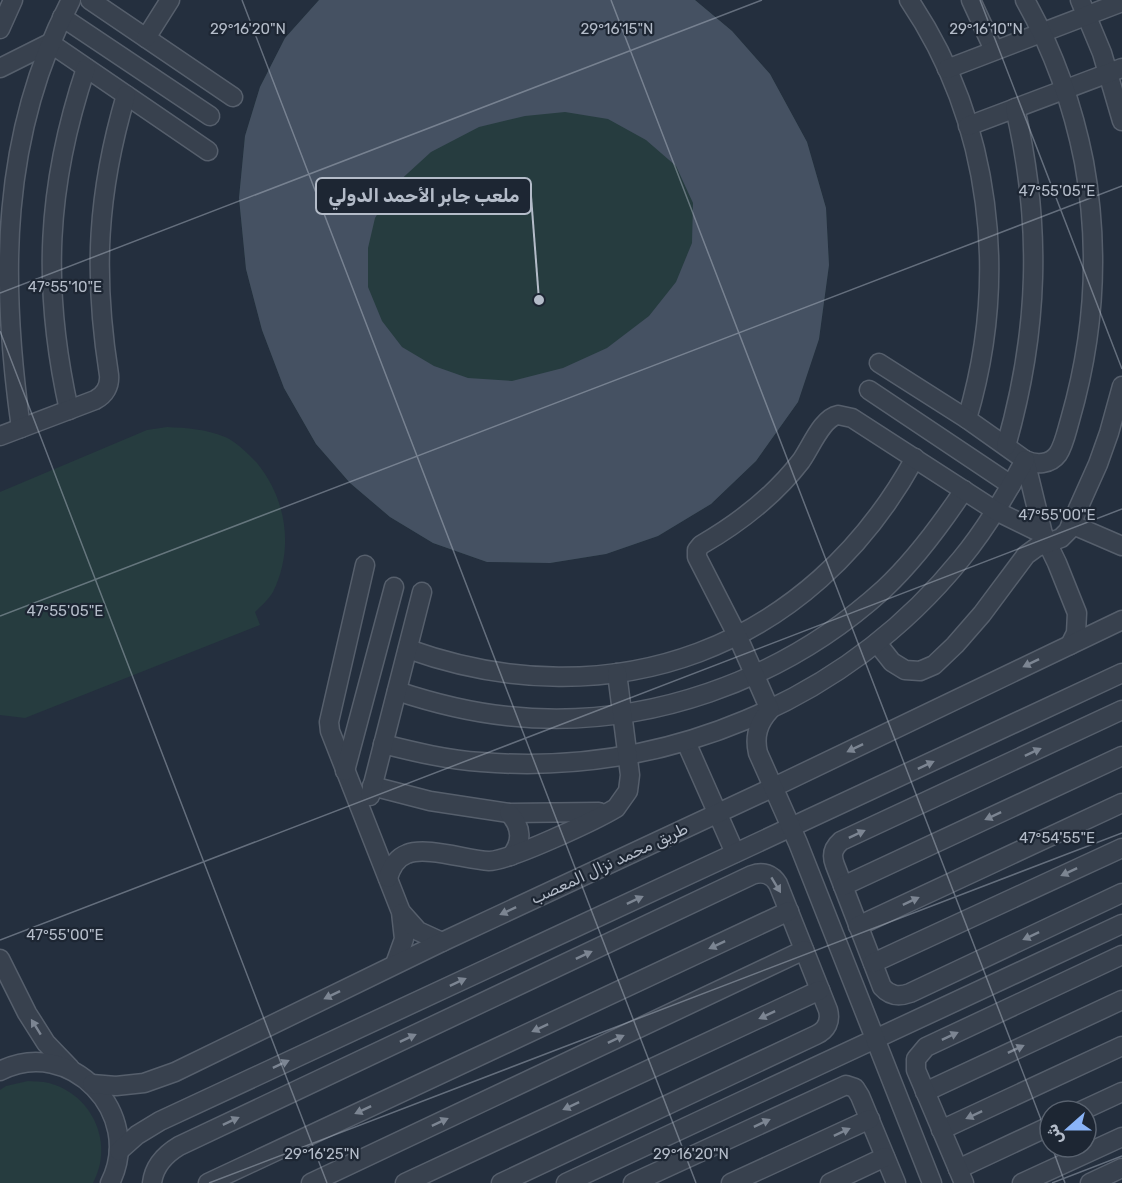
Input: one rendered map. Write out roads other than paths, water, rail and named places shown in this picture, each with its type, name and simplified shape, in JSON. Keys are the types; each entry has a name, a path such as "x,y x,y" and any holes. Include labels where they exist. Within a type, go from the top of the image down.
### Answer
{"street":[{"path":"0,29 13,0"},
{"path":"21,428 4,339 1,279 3,228 9,178 28,99 50,43 71,0"},
{"path":"90,0 113,7 146,38 233,98"},
{"path":"146,38 170,0"},
{"path":"909,0 947,69 968,126 985,199 990,274 988,324 968,420"},
{"path":"971,0 994,50"},
{"path":"879,363 1025,460 1032,463 1044,463 1058,454 1080,384 1089,327 1093,261 1090,211 1080,146 1064,89 1042,32 1025,0"},
{"path":"947,69 1042,32 1083,7 1122,1"},
{"path":"1083,7 1115,71 1122,121"},
{"path":"62,17 210,116"},
{"path":"0,68 50,43"},
{"path":"50,43 208,151"},
{"path":"69,410 54,325 52,237 57,183 65,140 86,68"},
{"path":"968,126 1115,71"},
{"path":"0,436 99,398 105,392 110,380 99,294 99,236 109,159 126,95"},
{"path":"1006,446 1027,358 1035,267 1028,176 1014,108"},
{"path":"877,643 892,662 905,670 920,671 934,665 982,614 1031,550 1046,538 1065,534 1098,464 1122,386"},
{"path":"869,390 1011,485"},
{"path":"770,710 737,635 697,556 699,547 738,521 771,494 799,463 825,422 833,416 843,414 852,418 996,511 1046,538"},
{"path":"408,649 466,667 526,677 556,678 617,674 671,661 737,635 794,600 835,566 877,519 915,458"},
{"path":"383,744 431,756 480,762 530,765 579,762 628,756 686,742 728,728 770,710 843,668 877,643 921,603 961,559 996,511 1025,460"},
{"path":"1025,460 1046,538 1075,607 1077,626 1070,645"},
{"path":"397,692 443,705 509,716 556,718 623,713 691,699 755,675 811,645 862,608 921,549 964,490"},
{"path":"1071,524 1122,545"},
{"path":"364,565 329,722 330,731 345,771 401,912 404,939 394,964"},
{"path":"345,771 394,588"},
{"path":"364,819 422,592"},
{"path":"1075,607 1088,621 1104,629"},
{"name":"طريق محمد نزال المعصب","path":"92,1084 116,1086 144,1083 175,1072 394,964 774,787 1122,620"},
{"path":"119,1151 137,1135 160,1121 1122,673"},
{"path":"388,878 395,863 416,852 490,861 511,856 610,811 621,803 628,791 630,775 617,674"},
{"path":"770,710 760,722 756,745 792,828 932,1183"},
{"path":"1122,710 842,841 837,844 833,855 873,963 886,991 898,996 1122,893"},
{"path":"686,742 735,853"},
{"path":"843,886 1122,756"},
{"path":"372,786 430,801 510,813 610,811"},
{"path":"858,926 1122,802"},
{"path":"510,813 515,819 520,834 516,850 511,856"},
{"path":"873,963 1122,848"},
{"path":"152,1183 162,1158 178,1146 752,875 767,874 776,880 829,1015 828,1025 821,1033 501,1183"},
{"path":"208,1183 789,911"},
{"path":"401,912 418,931 442,942"},
{"path":"1059,923 1081,974"},
{"path":"566,1183 1122,924"},
{"path":"311,1183 804,950"},
{"path":"1038,1133 961,1176 916,1065 918,1054 926,1047 1122,955"},
{"path":"0,959 27,1013 46,1043 73,1071 92,1084 108,1103 117,1126 119,1151 115,1173 110,1183"},
{"path":"405,1183 820,990"},
{"path":"926,1092 1122,1000"},
{"path":"941,1130 1122,1046"},
{"path":"0,1071 30,1062 52,1064 73,1071"},
{"path":"633,1183 842,1085 851,1086 858,1092 896,1183"},
{"path":"699,1090 723,1141"},
{"path":"1098,1103 1122,1092"},
{"path":"731,1183 870,1119"},
{"path":"1022,1183 1122,1137"},
{"path":"830,1183 885,1157"},
{"path":"548,1160 558,1183"},
{"path":"1090,1183 1122,1168"}],"place":[{"name":"ملعب جابر الأحمد الدولي","path":"539,300"}]}
